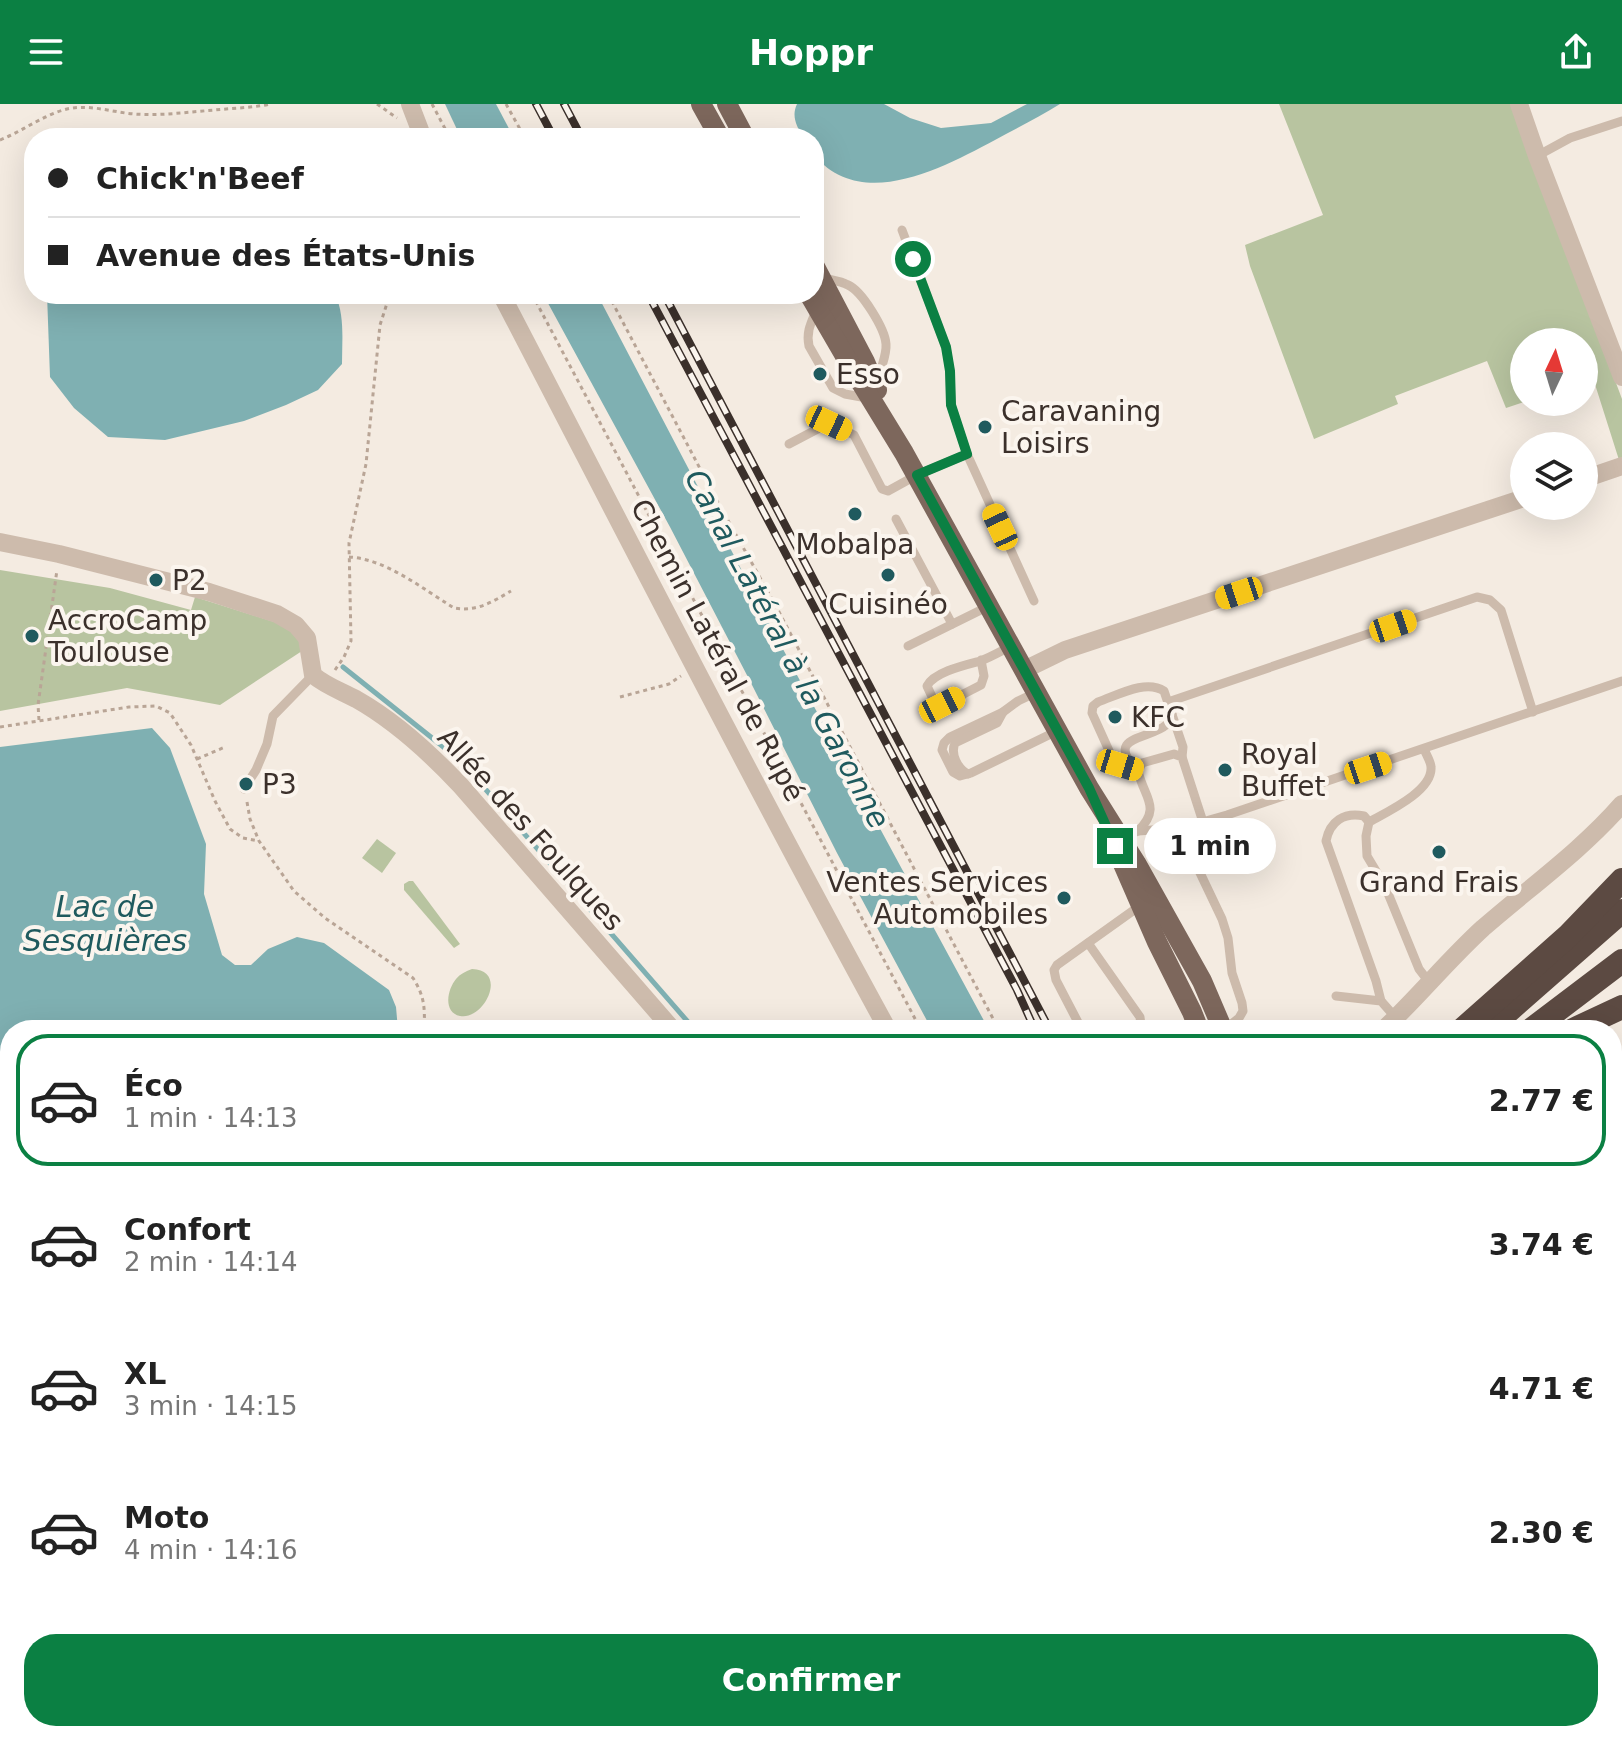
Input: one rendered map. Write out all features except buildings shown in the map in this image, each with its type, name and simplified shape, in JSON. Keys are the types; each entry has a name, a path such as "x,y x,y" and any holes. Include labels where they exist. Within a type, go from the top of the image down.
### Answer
{"highway":[{"path":"1473,1020 1568,936 1622,880"},
{"path":"1497,1020 1622,911"},
{"path":"1544,1020 1622,961"},
{"path":"1594,1020 1622,1007"}],"main road":[{"path":"701,104 714,128"},
{"path":"727,104 740,128"},
{"path":"824,300 865,362 875,396"},
{"path":"824,302 1089,788 1195,1020"},
{"path":"1089,788 1129,835 1220,1020"}],"street":[{"path":"410,104 419,128"},
{"path":"1519,104 1622,377"},
{"name":"Chemin Latéral de Rupé","path":"506,304 694,668 883,1020"},
{"path":"1598,474 1622,466"},
{"path":"1024,670 1065,650 1510,503"},
{"path":"0,542 209,592 277,614 296,625 307,638 319,680"},
{"name":"Allée des Foulques","path":"319,680 356,699 432,755 664,1020"},
{"path":"1393,1020 1482,930 1570,856 1622,804"}],"lane":[{"path":"1537,156 1570,138 1622,121"},
{"path":"902,230 946,347 951,405 967,454 1034,601"},
{"path":"824,286 849,285 865,300 885,337 886,350 875,396"},
{"path":"789,444 829,423 854,435 882,489 888,491 967,454"},
{"path":"896,519 952,624"},
{"path":"1168,702 1477,597 1490,600 1501,610 1533,712"},
{"path":"908,646 989,606"},
{"path":"981,660 984,676 981,685 942,705 934,701 927,686 930,680 1011,646"},
{"path":"244,789 267,744 273,716 319,680"},
{"path":"1129,835 1203,822 1622,681"},
{"path":"1138,771 1120,765 1111,755 1092,713 1093,706 1149,685 1158,686 1164,691 1172,713 1183,747 1182,757 1203,822"},
{"path":"1037,692 950,737 942,750 953,772 960,776 968,774 1058,731"},
{"path":"1129,835 1148,821 1151,808 1138,771 1126,759 1127,744 1163,728 1170,721 1172,713"},
{"path":"1424,749 1431,766 1429,781 1410,798 1369,822 1366,836 1367,856 1385,886 1419,969 1429,982"},
{"path":"1138,771 1142,763 1174,754 1182,757"},
{"path":"1369,822 1364,816 1352,813 1337,819 1328,830 1326,841 1388,1020"},
{"path":"1181,828 1228,938 1232,973 1243,1011 1236,1020"},
{"path":"1077,1020 1054,970 1141,905"},
{"path":"1088,943 1140,1020"},
{"path":"1336,996 1381,1001"}],"path":[{"path":"27,128 44,118 82,107 131,114 164,114 270,104"},
{"path":"377,104 404,124"},
{"path":"432,104 445,128"},
{"path":"506,104 519,128"},
{"path":"0,140 24,130"},
{"path":"319,680 344,657 351,641 349,543 366,464 380,325 387,304"},
{"path":"537,304 916,1020"},
{"path":"613,304 994,1020"},
{"path":"39,720 38,705 59,554"},
{"path":"349,557 364,558 383,565 454,608 466,610 482,607 511,591"},
{"path":"620,697 669,684 694,668"},
{"path":"0,727 129,707 156,706 170,713 191,745 230,829 243,838 259,841"},
{"path":"197,759 225,747"},
{"path":"244,789 250,819 259,841 294,891 325,918 413,978 425,1005 424,1020"}],"green space":[{"path":"1279,104 1512,104 1596,328 1510,328 1510,407 1506,408 1487,361 1395,396 1398,404 1314,439 1245,245 1323,215"},
{"path":"1598,335 1622,399 1622,458 1619,460 1598,394"},
{"path":"0,570 110,588 191,610 195,597 287,626 305,649 220,705 127,688 0,711"},
{"path":"377,839 396,853 382,873 362,858"},
{"path":"413,881 460,944 454,948 404,890 404,884"},
{"path":"472,969 489,977 489,995 477,1011 460,1016 451,1010 449,994 458,977"}],"water":[{"path":"445,104 496,104 509,128 456,128"},
{"path":"797,104 884,104 910,118 941,128 991,123 1027,104 1060,104 951,162 903,179 878,183 855,181 833,172 824,164 824,128 799,128 795,113"},
{"path":"47,304 338,304 342,319 342,364 318,390 244,421 165,440 108,437 74,408 50,377"},
{"path":"548,304 602,304 784,651 984,1020 927,1020 670,527"},
{"name":"Lac de Sesquières","path":"152,728 170,748 206,844 204,894 222,955 235,965 251,965 268,949 297,937 324,943 389,990 397,1020 0,1020 0,747"}],"waterway":[{"path":"343,667 461,761 686,1020"}],"railway":[{"path":"536,104 549,128"},
{"path":"564,104 577,128"},
{"path":"653,304 1030,1020"},
{"path":"669,304 1045,1020"}],"place":[{"name":"Esso","path":"820,374"},
{"name":"Caravaning Loisirs","path":"985,427"},
{"name":"Mobalpa","path":"855,514"},
{"name":"Cuisinéo","path":"888,575"},
{"name":"P2","path":"156,580"},
{"name":"AccroCamp Toulouse","path":"32,636"},
{"name":"KFC","path":"1115,717"},
{"name":"Royal Buffet","path":"1225,770"},
{"name":"P3","path":"246,784"},
{"name":"Grand Frais","path":"1439,852"},
{"name":"Ventes Services Automobiles","path":"1064,898"}],"route":[{"path":"913,259 946,347 951,405 967,454 917,475 1089,788 1115,846"}],"water label":[{"name":"Canal Latéral à la Garonne","path":"787,649"}]}
